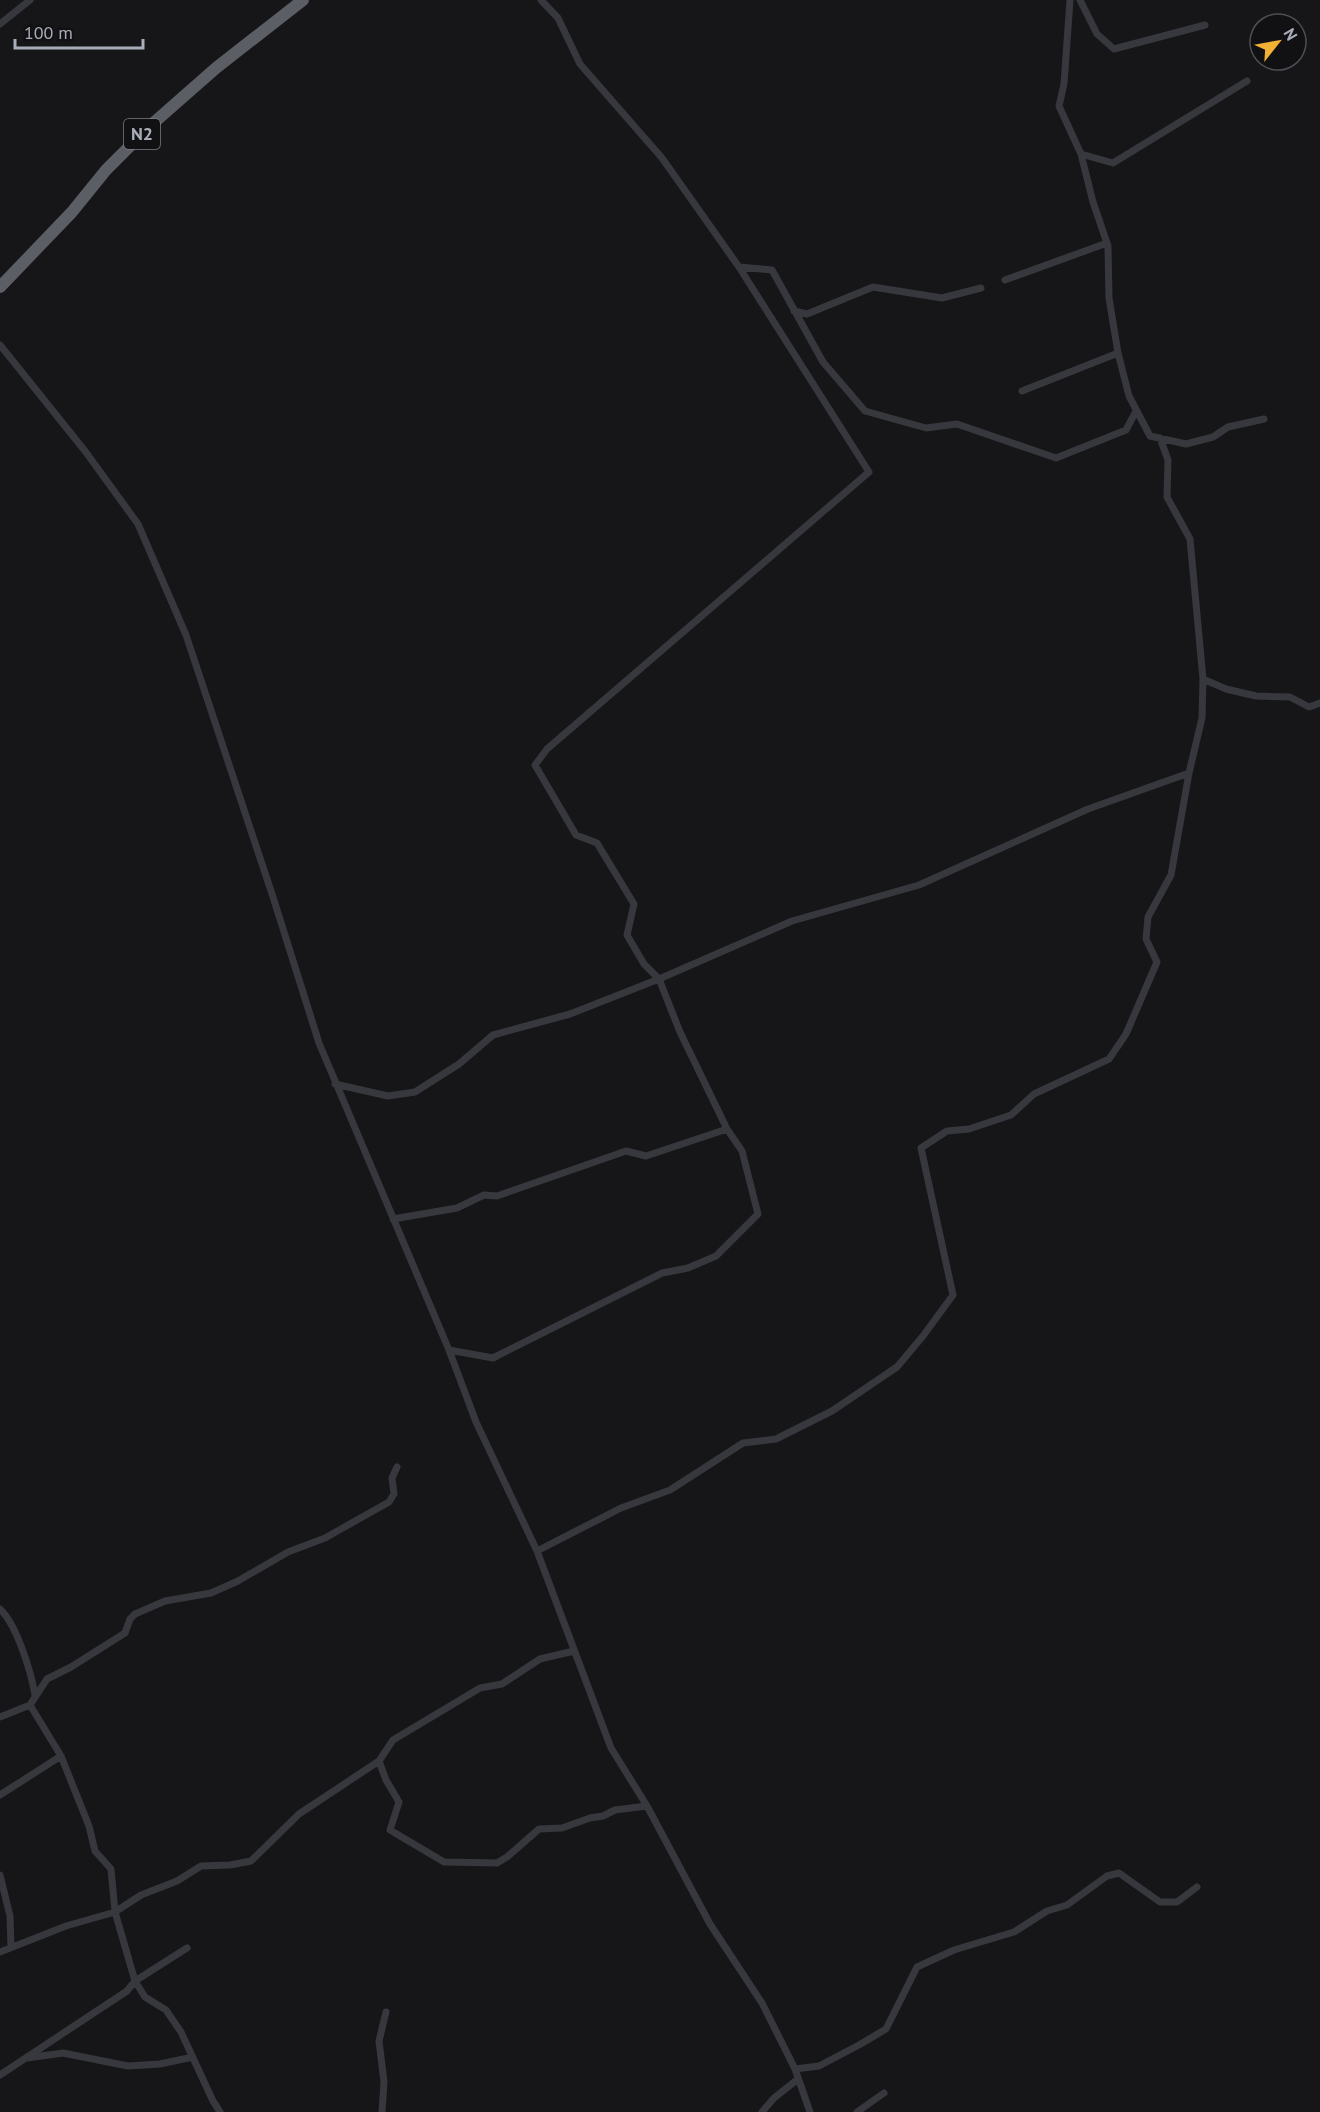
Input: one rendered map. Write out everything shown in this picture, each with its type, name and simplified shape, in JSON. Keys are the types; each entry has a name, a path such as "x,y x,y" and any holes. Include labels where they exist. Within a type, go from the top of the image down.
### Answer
{"highway":[{"name":"N2","path":"0,287 72,212 106,170 150,126 216,68 303,0"}],"street":[{"path":"0,24 30,0"},
{"path":"449,1350 494,1358 662,1273 688,1268 716,1256 758,1214 742,1151 727,1129 680,1032 659,979 644,964 627,935 634,904 597,843 576,836 535,765 547,749 869,472 739,267 662,158 580,64 558,18 541,0"},
{"path":"1070,0 1065,84 1059,106 1082,154 1093,202 1107,243 1109,298 1118,353 1129,396 1150,436 1186,444 1213,437 1228,427 1264,419"},
{"path":"1080,0 1097,34 1114,49 1205,25"},
{"path":"1082,154 1113,163 1247,81"},
{"path":"1005,280 1107,243"},
{"path":"739,267 772,270 824,362 865,411 926,428 957,424 1056,458 1126,430 1137,411"},
{"path":"795,311 807,314 873,287 942,298 981,288"},
{"path":"0,345 85,451 138,524 186,635 319,1043 449,1350 476,1422 537,1551 611,1748 647,1806 710,1924 762,2003 795,2069 810,2112"},
{"path":"1022,391 1118,353"},
{"path":"537,1551 621,1508 670,1490 743,1443 776,1439 832,1411 897,1367 953,1295 921,1148 947,1131 969,1130 1011,1115 1035,1094 1109,1059 1126,1034 1157,962 1146,939 1148,917 1172,875 1189,772 1202,718 1203,679 1190,539 1167,497 1168,460 1160,438"},
{"path":"1203,679 1226,689 1256,696 1290,697 1309,707 1320,703"},
{"path":"335,1084 388,1096 415,1092 459,1064 493,1035 570,1014 659,979 792,921 919,885 1088,809 1189,772"},
{"path":"393,1219 457,1208 484,1195 497,1196 626,1151 646,1156 727,1129"},
{"path":"0,1717 30,1705 47,1679 71,1667 125,1633 130,1619 135,1614 165,1602 211,1593 238,1581 288,1552 325,1538 389,1502 394,1494 392,1478 397,1467"},
{"path":"0,1609 6,1614 23,1653 31,1673 35,1695"},
{"path":"0,1952 66,1926 115,1912 141,1895 177,1881 201,1866 230,1865 251,1861 300,1814 379,1761 393,1740 480,1688 502,1684 540,1659 574,1651"},
{"path":"30,1705 61,1756 89,1826 95,1851 111,1869 115,1912 135,1980 145,1997 166,2010 181,2032 220,2112"},
{"path":"0,1794 61,1756"},
{"path":"379,1761 386,1780 399,1802 390,1830 444,1862 497,1863 539,1829 562,1828 603,1816 615,1810 647,1806"},
{"path":"795,2069 819,2066 886,2029 917,1967 954,1950 1014,1932 1047,1911 1067,1905 1107,1876 1119,1872 1160,1902 1177,1902 1197,1887"},
{"path":"0,1875 10,1916 11,1947"},
{"path":"0,2075 127,1991 135,1980 187,1948"},
{"path":"382,2112 384,2082 379,2041 386,2012"},
{"path":"24,2059 63,2053 128,2066 160,2064 193,2057"},
{"path":"762,2112 774,2098 798,2079"},
{"path":"857,2112 884,2093"}]}
